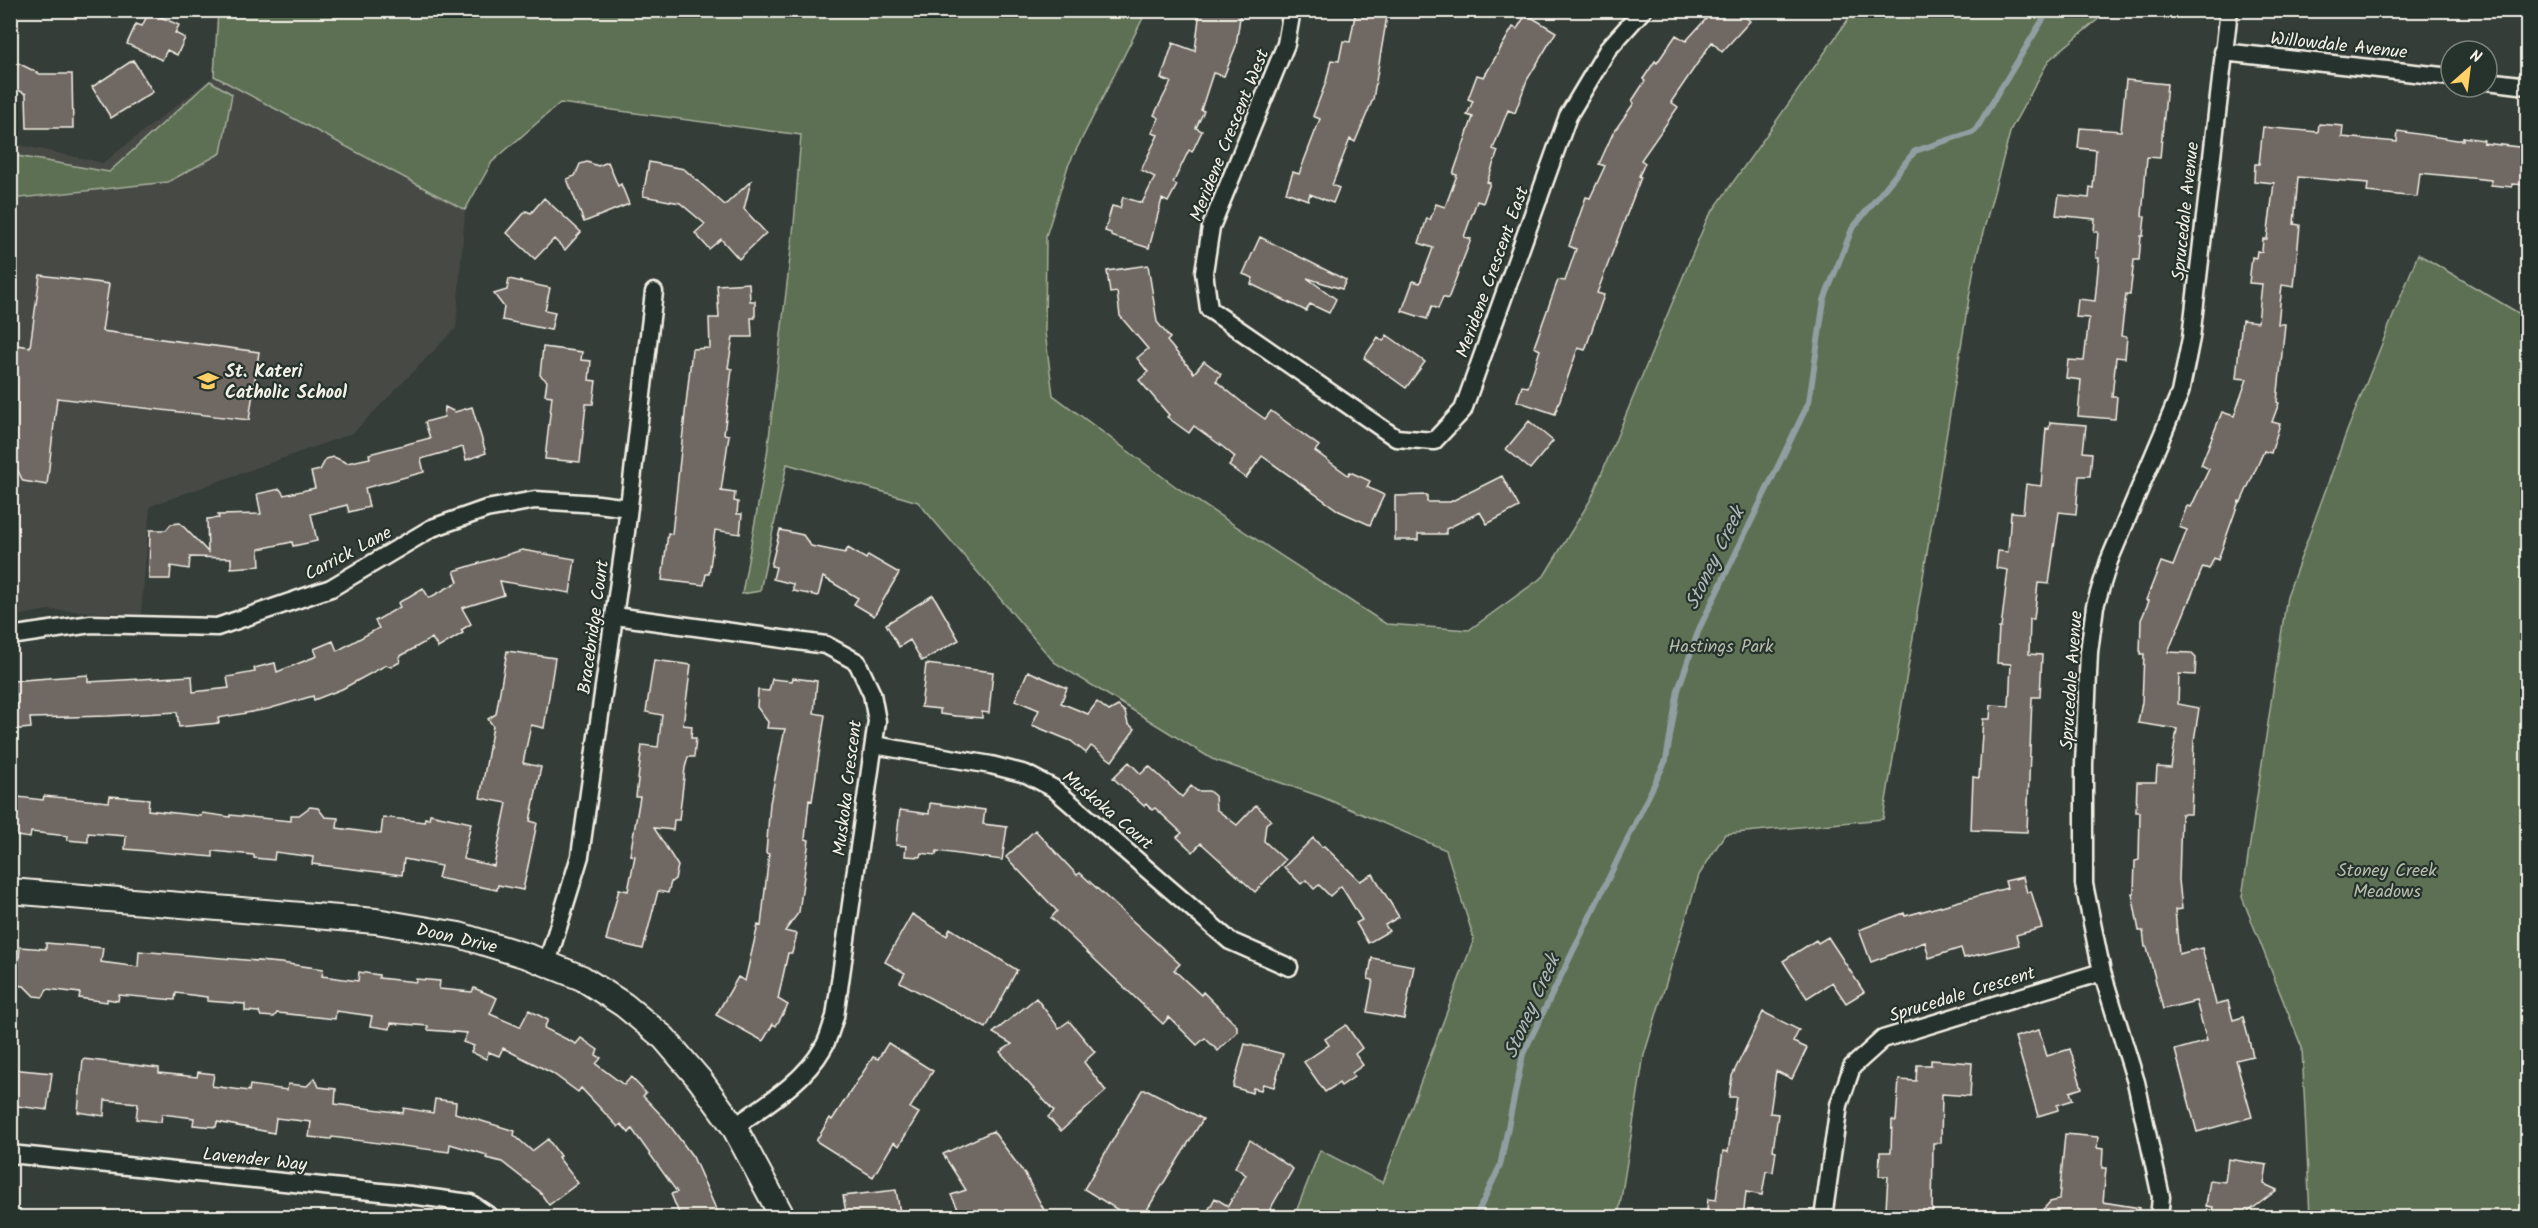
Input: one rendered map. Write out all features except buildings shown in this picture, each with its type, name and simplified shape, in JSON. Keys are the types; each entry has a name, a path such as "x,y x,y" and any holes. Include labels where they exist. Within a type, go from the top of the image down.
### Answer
{"street":[{"name":"Meridene Crescent West","path":"1292,10 1286,44 1211,227 1204,273 1209,309 1327,391"},
{"name":"Meridene Crescent East","path":"1327,391 1396,438 1434,441 1463,410 1568,116 1608,49 1643,10"},
{"name":"Sprucedale Avenue","path":"2159,1218 2161,1197 2136,1082 2102,972 2084,884 2084,764 2089,652 2095,606 2109,561 2180,393 2191,338 2229,10"},
{"name":"Willowdale Avenue","path":"2223,52 2439,76"},
{"path":"2499,82 2528,86"},
{"name":"Bracebridge Court","path":"547,963 580,856 615,616 654,292"},
{"name":"Carrick Lane","path":"10,636 91,624 217,627 331,588 432,528 486,509 535,500 629,508"},
{"name":"Muskoka Crescent","path":"615,616 826,645 857,662 872,694 877,721 835,1017 824,1048 802,1075 779,1095 734,1126"},
{"name":"Muskoka Court","path":"874,745 991,765 1026,774 1053,788 1230,941 1289,967"},
{"name":"Doon Drive","path":"10,891 376,921 459,935 547,963 582,978 624,1005 664,1038 700,1080 734,1126 783,1218"},
{"name":"Sprucedale Crescent","path":"1823,1218 1839,1104 1852,1067 1882,1039 2102,972"},
{"name":"Lavender Way","path":"10,1154 410,1195 470,1203 492,1218"}],"shaded area":[{"name":"St. Kateri Catholic School","path":"214,76 465,210 456,328 353,433 150,506 141,614 48,610 11,617 11,143 103,163"}],"green space":[{"name":"Hastings Park","path":"218,11 1144,11 1143,18 1068,166 1046,236 1045,332 1053,395 1179,489 1386,624 1469,630 1544,576 1591,499 1707,219 1854,11 2108,11 2049,60 2011,129 1975,262 1883,819 1725,834 1699,875 1644,1055 1618,1218 1294,1217 1320,1150 1383,1183 1474,939 1446,850 1322,797 1212,759 1054,662 918,502 787,464 760,591 742,594 767,455 794,224 801,135 560,103 492,162 465,210 214,76"},
{"path":"210,81 232,94 221,153 168,182 11,199 11,155 109,172"},
{"name":"Stoney Creek Meadows","path":"2418,254 2527,318 2527,1217 2310,1217 2302,1048 2242,897 2287,596 2347,431"}],"waterway":[{"name":"Stoney Creek","path":"1475,1218 1500,1166 1523,1054 1666,760 1678,690 1699,629 1809,402 1824,300 1852,229 1915,151 1975,131 2045,16 2053,10"}],"place":[{"name":"St. Kateri Catholic School","path":"208,381"}]}
